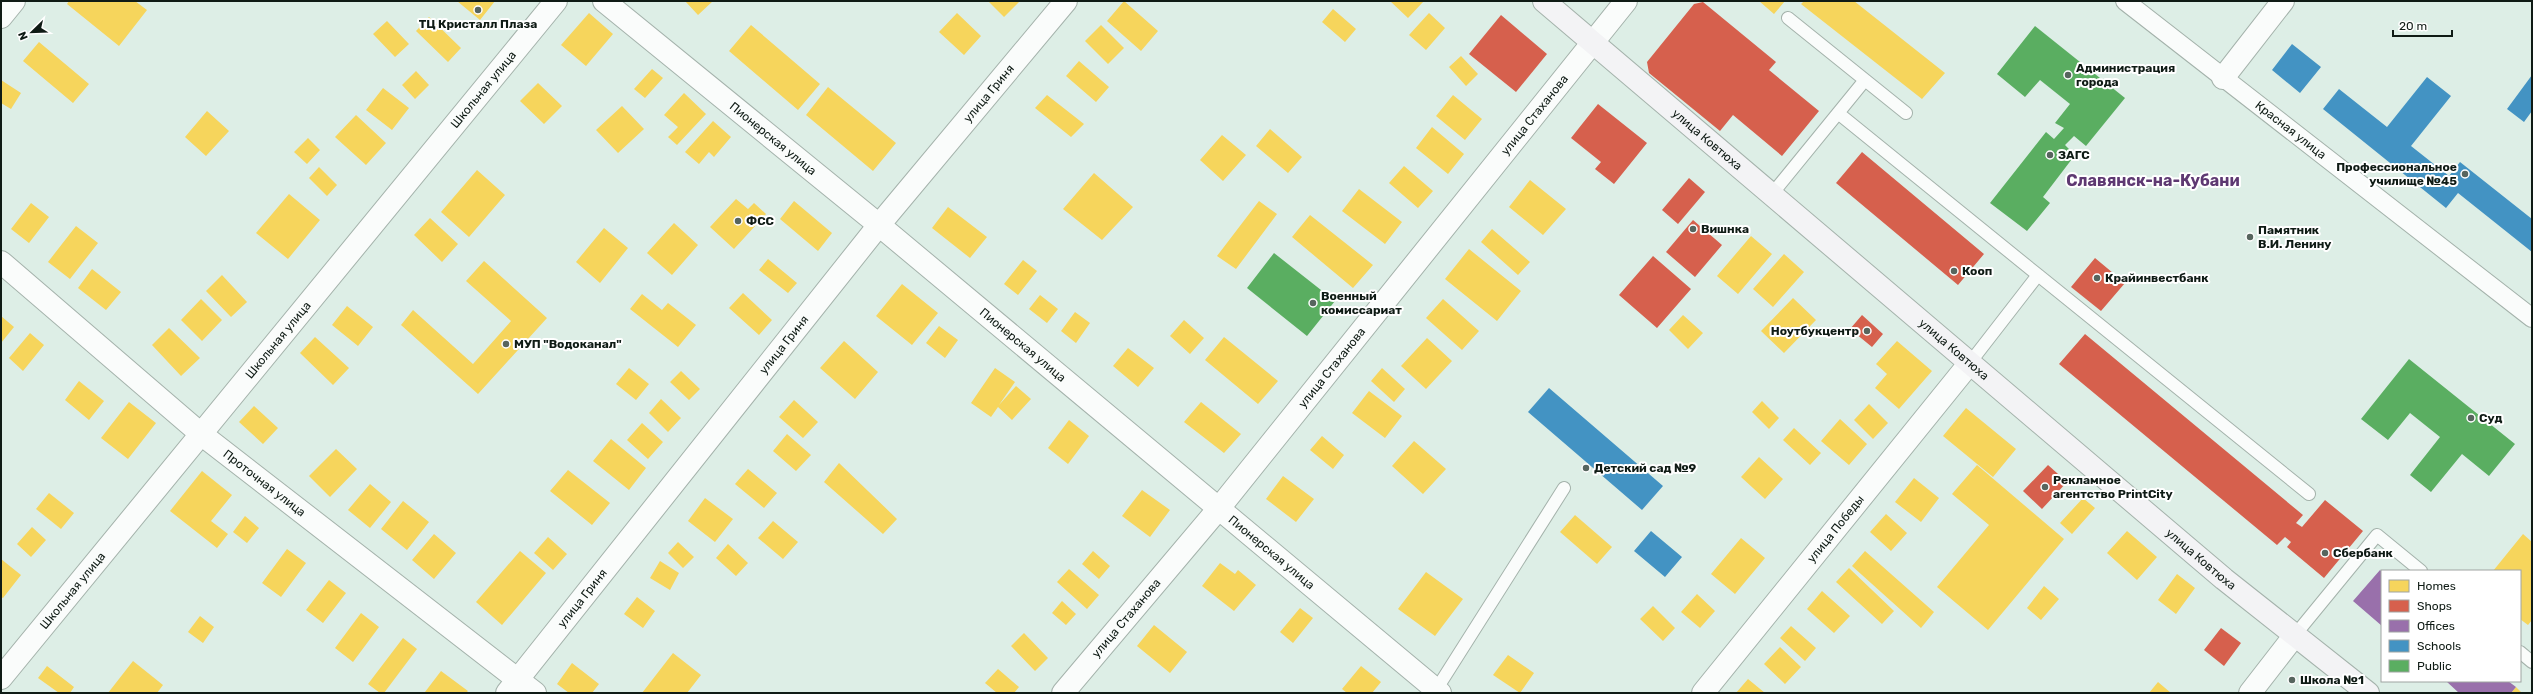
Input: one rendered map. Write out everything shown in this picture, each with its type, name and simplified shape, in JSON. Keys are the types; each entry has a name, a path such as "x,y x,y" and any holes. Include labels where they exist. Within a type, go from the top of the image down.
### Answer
{"main road":[{"name":"улица Ковтюха","path":"1544,1 1593,40 1969,364 2224,579 2368,693"}],"street":[{"path":"1,17 14,1"},
{"name":"Школьная улица","path":"1,678 556,1"},
{"name":"Пионерская улица","path":"604,1 879,225 1220,507 1438,691"},
{"name":"улица Гриня","path":"513,686 879,225 1066,1"},
{"name":"улица Стаханова","path":"1063,693 1220,507 1593,40 1626,1"},
{"name":"Красная улица","path":"2125,1 2532,318"},
{"path":"2223,78 2283,1"},
{"name":"Проточная улица","path":"1,262 201,434 513,686 536,693"},
{"name":"улица Победы","path":"1703,693 1969,364"},
{"path":"2250,693 2295,635"}],"lane":[{"path":"1788,18 1906,113"},
{"path":"1772,194 1865,80"},
{"path":"1838,113 2309,494"},
{"path":"1969,364 2038,275"},
{"path":"1438,691 1564,488"},
{"path":"2295,635 2377,535 2420,570"},
{"path":"2521,653 2532,662"}],"building: Homes":[{"path":"69,1 135,1 147,10 119,46 67,4"},
{"name":"ТЦ Кристалл Плаза","path":"457,1 495,1 480,20"},
{"path":"685,1 713,1 698,15"},
{"path":"988,1 1017,1 1019,2 1004,17"},
{"path":"1124,1 1158,31 1141,51 1107,21"},
{"path":"1390,1 1422,1 1423,2 1408,18"},
{"path":"1759,1 1785,1 1774,14"},
{"path":"1804,1 1854,1 1945,73 1922,99 1801,4"},
{"path":"1333,9 1356,29 1345,42 1322,22"},
{"path":"589,13 613,34 586,66 561,45"},
{"path":"957,13 981,36 964,55 939,32"},
{"path":"1429,13 1445,28 1426,50 1409,35"},
{"path":"429,17 461,48 448,62 416,31"},
{"path":"387,21 409,44 395,57 373,34"},
{"path":"751,25 820,84 798,110 729,51"},
{"path":"1101,25 1124,48 1108,64 1085,41"},
{"path":"39,42 89,84 73,103 23,61"},
{"path":"1461,56 1478,74 1466,86 1449,67"},
{"path":"1079,61 1109,87 1096,102 1066,76"},
{"path":"652,69 663,78 645,98 634,89"},
{"path":"416,71 429,85 415,99 402,85"},
{"path":"1,80 21,93 11,109 1,103"},
{"path":"538,83 562,106 544,124 520,101"},
{"path":"828,87 896,143 873,171 806,115"},
{"path":"383,88 409,108 392,130 366,110"},
{"path":"684,93 706,114 677,145 668,137 678,127 664,115"},
{"path":"1047,95 1084,124 1071,137 1035,108"},
{"path":"1453,95 1482,119 1465,140 1436,116"},
{"path":"622,106 644,129 618,153 596,130"},
{"path":"207,111 229,131 206,156 185,137"},
{"path":"356,115 386,143 366,165 335,137"},
{"path":"713,121 731,137 714,157 709,152 699,164 685,152"},
{"path":"1432,127 1464,154 1448,174 1416,148"},
{"path":"1270,129 1302,157 1288,173 1256,146"},
{"path":"1222,135 1246,155 1223,181 1200,160"},
{"path":"308,138 320,150 307,164 294,152"},
{"path":"1404,166 1433,191 1418,208 1389,183"},
{"path":"319,167 337,185 327,196 309,178"},
{"path":"477,170 505,195 469,237 441,212"},
{"path":"1094,173 1133,207 1102,240 1063,209"},
{"path":"1530,180 1566,209 1543,235 1509,207"},
{"path":"1359,189 1402,222 1385,244 1342,211"},
{"path":"289,194 320,220 288,259 256,233"},
{"name":"ФСС","path":"736,199 748,209 754,203 766,214 734,249 710,227"},
{"path":"794,201 832,233 818,251 780,219"},
{"path":"1259,201 1277,214 1236,269 1217,256"},
{"path":"31,203 49,217 29,243 11,229"},
{"path":"948,207 987,237 970,258 932,228"},
{"path":"1310,215 1373,265 1353,288 1292,237"},
{"path":"430,218 458,244 442,262 414,235"},
{"path":"674,223 698,245 672,275 647,253"},
{"path":"76,226 98,243 70,279 48,262"},
{"path":"604,228 628,248 600,283 576,262"},
{"path":"1492,229 1530,262 1518,275 1481,242"},
{"path":"1751,236 1772,254 1738,294 1717,276"},
{"path":"1469,249 1521,291 1497,321 1445,279"},
{"path":"1784,254 1804,272 1773,307 1753,289"},
{"path":"768,259 797,283 788,293 759,270"},
{"path":"1023,260 1037,271 1018,295 1004,284"},
{"name":"МУП \"Водоканал\"","path":"484,261 547,318 478,394 401,325 413,310 473,364 511,321 466,281"},
{"path":"92,269 121,292 106,310 78,288"},
{"path":"222,275 247,302 231,317 206,291"},
{"path":"902,284 938,313 912,345 876,316"},
{"path":"743,293 772,320 759,335 729,308"},
{"path":"642,294 662,310 668,303 696,325 678,347 630,309"},
{"path":"1040,295 1058,309 1047,323 1029,309"},
{"path":"1793,298 1816,320 1784,353 1761,331"},
{"path":"201,299 222,320 202,341 181,320"},
{"path":"1443,299 1479,331 1462,350 1426,318"},
{"path":"347,306 373,327 358,346 332,325"},
{"path":"1075,312 1090,323 1076,343 1061,331"},
{"path":"1683,315 1703,333 1688,349 1669,330"},
{"path":"1,316 14,327 1,343"},
{"path":"1184,320 1204,338 1190,354 1170,336"},
{"path":"939,326 958,340 945,358 926,343"},
{"path":"169,328 200,358 181,376 152,345"},
{"path":"30,333 44,345 23,371 9,358"},
{"path":"315,337 349,368 333,385 300,353"},
{"path":"1224,337 1278,381 1258,404 1205,360"},
{"path":"1427,338 1452,361 1426,389 1401,366"},
{"path":"844,341 878,372 855,399 820,368"},
{"path":"1897,341 1932,371 1899,409 1875,388 1887,374 1876,364"},
{"path":"1128,348 1154,368 1138,387 1113,366"},
{"path":"629,368 649,384 636,400 616,384"},
{"path":"995,368 1015,382 999,405 1016,386 1031,399 1012,420 998,407 991,417 971,403"},
{"path":"1382,368 1405,389 1394,402 1371,381"},
{"path":"681,371 700,389 689,400 670,382"},
{"path":"79,381 104,401 89,420 65,400"},
{"path":"1369,391 1402,416 1385,438 1352,413"},
{"path":"661,399 681,418 668,432 649,413"},
{"path":"794,400 818,422 803,438 779,417"},
{"path":"1762,401 1779,418 1769,429 1752,412"},
{"path":"129,402 156,423 128,459 101,438"},
{"path":"1201,402 1241,434 1224,453 1184,422"},
{"path":"1869,404 1888,423 1873,439 1854,420"},
{"path":"254,406 278,428 263,444 239,422"},
{"path":"1966,408 2016,449 1993,477 1943,436"},
{"path":"1840,419 1867,444 1849,465 1821,441"},
{"path":"1069,420 1089,436 1068,464 1048,448"},
{"path":"642,423 663,442 648,459 627,440"},
{"path":"1794,428 1821,453 1810,465 1783,440"},
{"path":"787,434 811,455 796,471 773,451"},
{"path":"1322,436 1344,455 1333,469 1310,450"},
{"path":"611,439 646,468 629,490 593,461"},
{"path":"1414,441 1446,469 1423,494 1392,466"},
{"path":"336,449 357,469 330,497 309,476"},
{"path":"1759,457 1783,479 1765,499 1741,477"},
{"path":"839,463 897,519 883,534 824,482"},
{"path":"1977,465 2064,539 1988,630 1937,587 1989,525 1952,494"},
{"path":"748,469 777,493 764,508 735,484"},
{"path":"568,470 610,503 592,525 550,491"},
{"path":"202,471 232,495 211,521 228,534 217,548 170,511"},
{"path":"1283,476 1314,499 1296,522 1266,499"},
{"path":"1914,478 1939,498 1921,522 1895,502"},
{"path":"370,484 391,502 370,528 348,510"},
{"path":"1142,490 1170,510 1150,537 1122,516"},
{"path":"49,493 74,513 61,529 36,509"},
{"path":"705,498 733,519 715,542 688,521"},
{"path":"2083,498 2095,508 2072,534 2060,523"},
{"path":"403,501 429,522 407,550 381,529"},
{"path":"1886,514 1907,533 1891,551 1870,532"},
{"path":"1575,515 1612,547 1597,564 1560,532"},
{"path":"245,516 259,528 247,543 233,532"},
{"path":"773,521 798,542 783,559 758,538"},
{"path":"32,527 46,540 31,557 17,544"},
{"path":"2127,531 2157,557 2137,580 2107,553"},
{"path":"434,534 456,553 434,579 412,560"},
{"path":"2523,534 2532,542 2532,620 2528,625 2521,620 2521,570 2494,570"},
{"path":"548,537 567,554 553,570 534,553"},
{"path":"1741,538 1765,558 1735,594 1711,574"},
{"path":"678,542 694,557 683,568 668,553"},
{"path":"728,544 748,563 736,576 716,558"},
{"path":"287,549 306,563 281,597 262,583"},
{"path":"520,551 546,573 502,625 476,602"},
{"path":"1093,551 1110,566 1099,579 1082,564"},
{"path":"1865,551 1934,612 1921,628 1852,566"},
{"path":"1,559 21,575 3,598 1,597"},
{"path":"660,561 679,573 670,590 650,578"},
{"path":"1220,563 1235,574 1238,570 1256,585 1234,611 1202,586"},
{"path":"1849,568 1894,611 1882,624 1836,582"},
{"path":"1069,569 1099,595 1087,609 1057,582"},
{"path":"1426,572 1463,599 1435,636 1398,609"},
{"path":"2177,574 2195,588 2176,614 2158,600"},
{"path":"329,580 346,593 323,623 306,610"},
{"path":"2044,586 2059,599 2041,620 2027,608"},
{"path":"1822,591 1850,616 1834,633 1807,609"},
{"path":"1697,594 1715,611 1700,628 1681,612"},
{"path":"637,597 655,611 643,628 624,614"},
{"path":"1062,601 1076,614 1066,625 1052,613"},
{"path":"1653,606 1675,628 1663,641 1640,619"},
{"path":"1300,608 1313,618 1293,643 1280,632"},
{"path":"361,613 379,627 353,662 335,648"},
{"path":"200,616 214,627 203,643 188,632"},
{"path":"1154,625 1187,652 1170,673 1137,646"},
{"path":"1791,626 1816,648 1805,661 1780,638"},
{"path":"1024,633 1048,658 1035,671 1011,646"},
{"path":"403,638 417,649 384,693 380,693 368,684"},
{"path":"1780,647 1801,667 1785,684 1764,664"},
{"path":"673,653 701,675 687,693 642,693"},
{"path":"1508,655 1534,673 1520,693 1493,675"},
{"path":"133,661 163,685 157,693 108,693"},
{"path":"572,663 599,684 592,693 569,693 557,684"},
{"path":"47,666 74,687 70,693 59,693 38,678"},
{"path":"1361,666 1381,682 1372,693 1347,693 1342,689"},
{"path":"998,669 1019,687 1014,693 997,693 985,683"},
{"path":"441,671 468,691 466,693 425,692"},
{"path":"1748,679 1765,693 1736,693"},
{"path":"2158,682 2171,693 2149,693"},
{"path":"2516,687 2522,693 2511,693"}],"building: Shops":[{"path":"1703,2 1776,62 1769,70 1819,111 1782,156 1733,115 1720,131 1649,73 1647,62 1694,4"},
{"path":"1501,15 1547,54 1516,92 1469,54"},
{"path":"1598,104 1647,143 1614,184 1595,169 1601,162 1571,138"},
{"path":"1862,152 1984,254 1958,285 1836,183"},
{"path":"1689,178 1705,192 1678,224 1662,210"},
{"path":"1693,220 1722,245 1695,277 1666,252"},
{"path":"1653,256 1691,289 1657,328 1619,295"},
{"path":"2095,258 2125,283 2101,311 2071,287"},
{"name":"Ноутбукцентр","path":"1862,315 1883,334 1872,347 1850,329"},
{"path":"2085,334 2303,515 2296,523 2302,527 2325,500 2363,531 2324,578 2287,547 2291,542 2285,537 2277,545 2059,364"},
{"name":"Рекламное агентство PrintCity","path":"2048,465 2067,482 2042,509 2023,491"},
{"path":"2221,628 2241,643 2224,666 2204,650"}],"building: Offices":[{"path":"2380,570 2381,625 2353,601"},
{"path":"2447,682 2509,682 2516,687 2511,693 2459,693"}],"building: Schools":[{"path":"2292,44 2321,67 2300,93 2272,70"},
{"path":"2532,75 2532,111 2524,122 2507,109"},
{"path":"2427,77 2451,96 2411,146 2449,176 2460,162 2532,219 2532,252 2458,193 2446,208 2323,109 2339,89 2387,127"},
{"path":"1549,388 1663,486 1642,510 1528,412"},
{"path":"1651,531 1682,557 1665,577 1634,551"}],"building: Public":[{"path":"2035,26 2125,98 2086,146 2074,136 2065,145 2075,155 2043,197 2050,203 2027,231 1990,203 2046,132 2054,139 2064,128 2055,123 2070,104 2040,80 2025,97 1997,74"},
{"name":"Военный комиссариат","path":"1274,253 1335,301 1307,336 1247,288"},
{"path":"2409,359 2515,444 2489,476 2462,454 2431,492 2410,475 2440,437 2410,413 2388,440 2361,419"}],"place":[{"name":"ТЦ Кристалл Плаза","path":"478,10"},
{"name":"Администрация города","path":"2068,75"},
{"name":"ЗАГС","path":"2050,155"},
{"name":"Профессиональное училище №45","path":"2465,174"},
{"name":"ФСС","path":"738,221"},
{"name":"Вишнка","path":"1693,229"},
{"name":"Памятник В.И. Ленину","path":"2250,237"},
{"name":"Кооп","path":"1954,271"},
{"name":"Крайинвестбанк","path":"2097,278"},
{"name":"Военный комиссариат","path":"1313,303"},
{"name":"Ноутбукцентр","path":"1867,331"},
{"name":"МУП \"Водоканал\"","path":"506,344"},
{"name":"Суд","path":"2471,418"},
{"name":"Детский сад №9","path":"1586,468"},
{"name":"Рекламное агентство PrintCity","path":"2045,487"},
{"name":"Сбербанк","path":"2325,553"},
{"name":"Школа №1","path":"2292,680"}],"district":[{"name":"Славянск-на-Кубани","path":"2153,180"}]}
